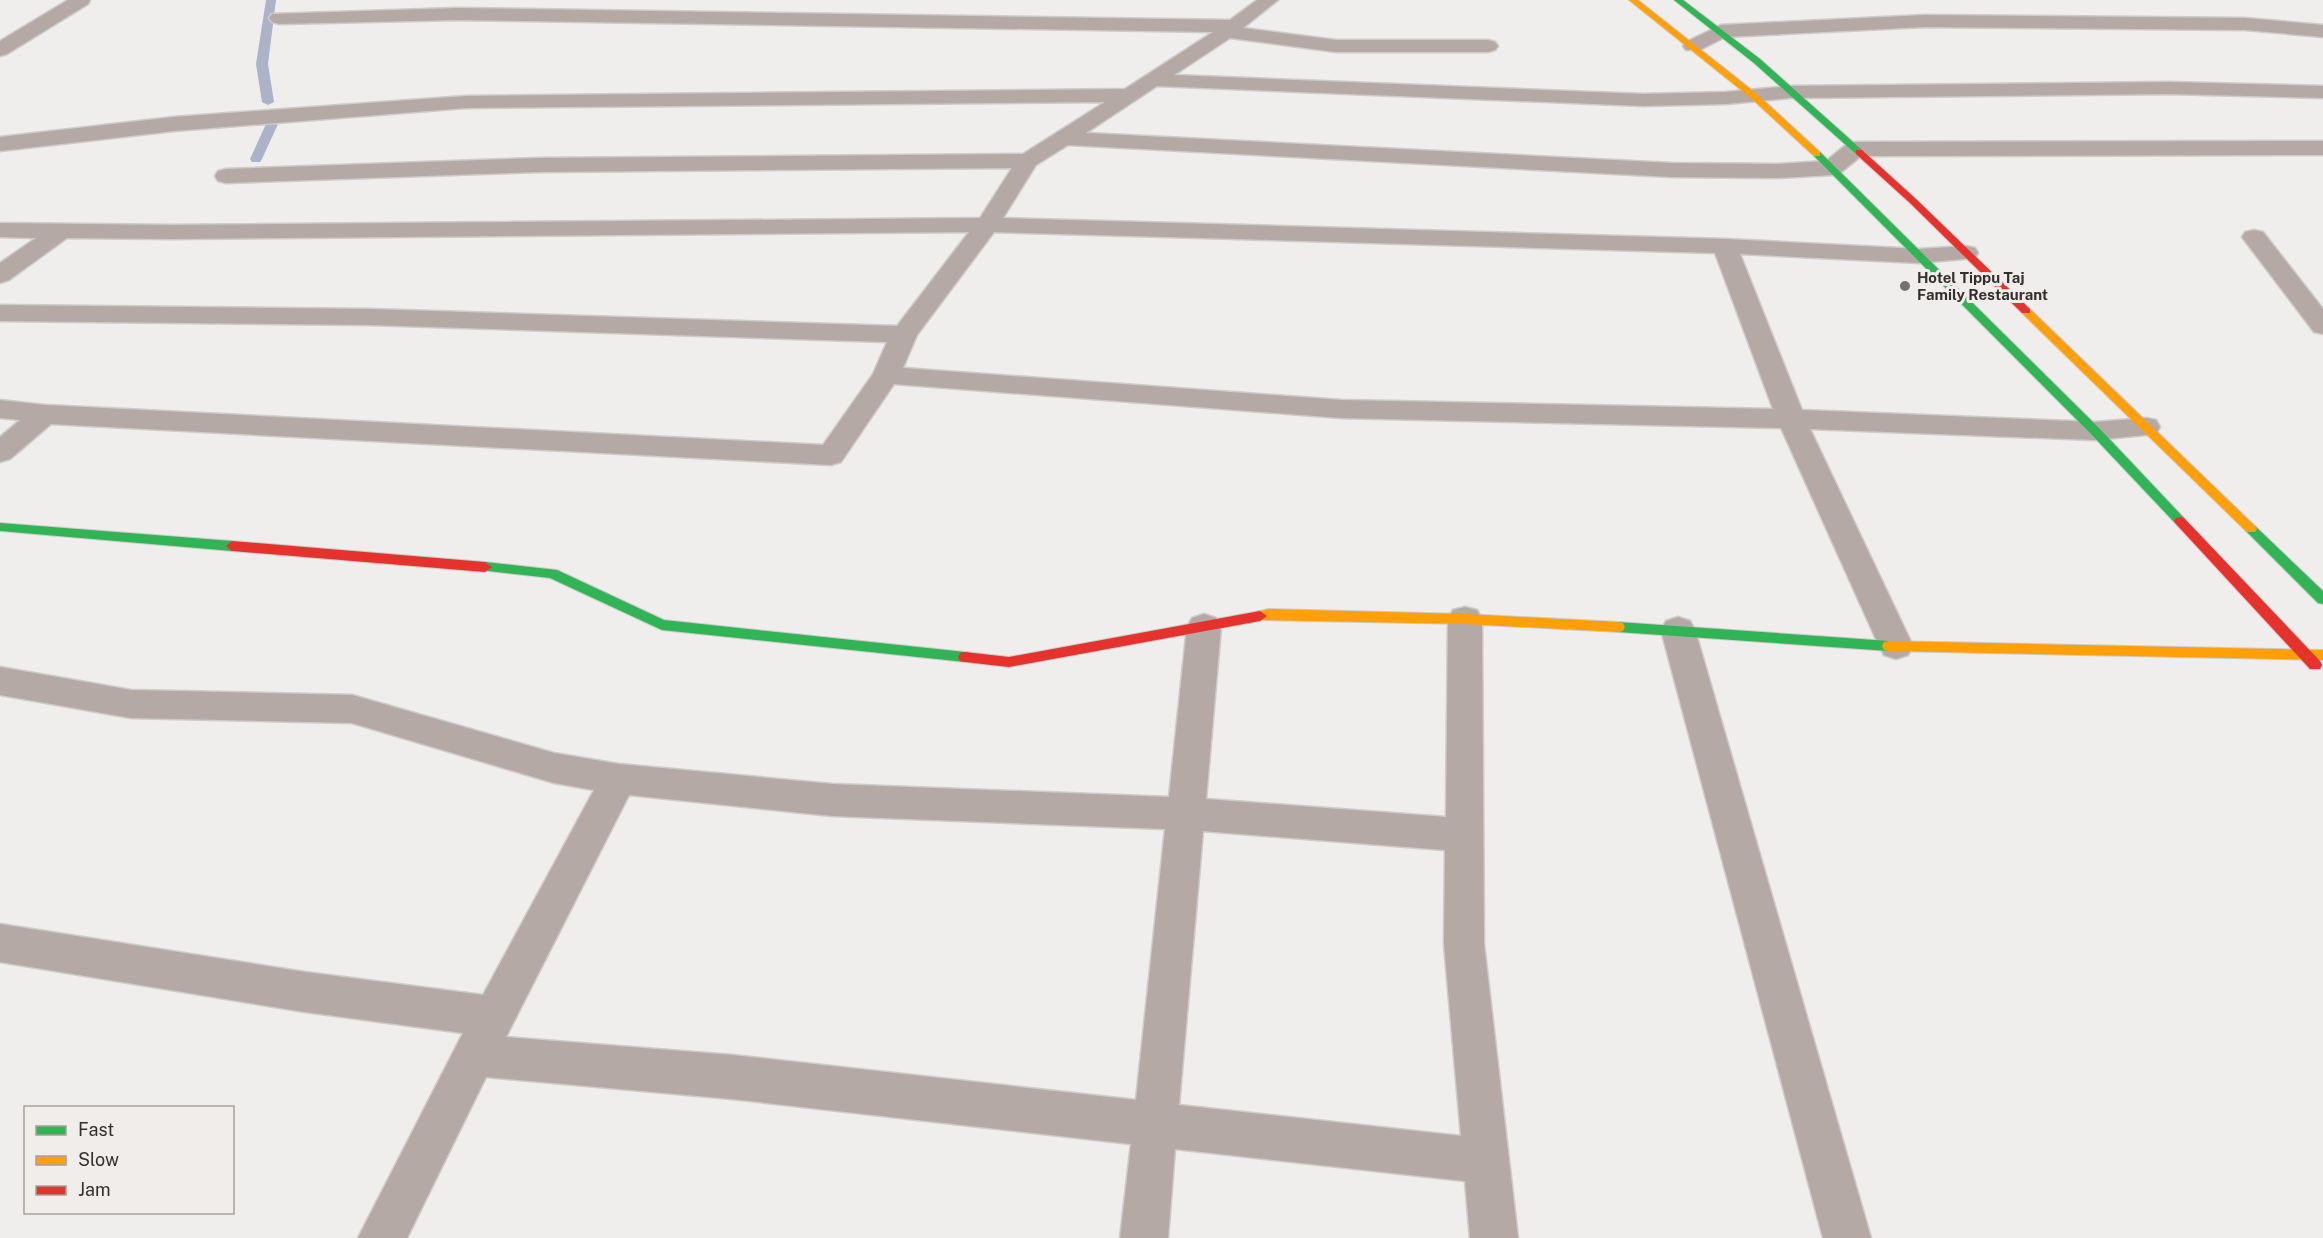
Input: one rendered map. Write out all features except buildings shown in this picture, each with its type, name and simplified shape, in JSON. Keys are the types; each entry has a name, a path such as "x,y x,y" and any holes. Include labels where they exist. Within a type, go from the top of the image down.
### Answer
{"main road":[{"path":"1633,0 1754,96 1832,168 2095,431 2323,673"},
{"path":"1678,0 1720,31 1855,148 2323,599"},
{"path":"0,527 552,573 662,625 1009,662 1269,614 1466,619 1678,630 1896,646 2323,655"}],"street":[{"path":"0,50 81,0"},
{"path":"545,15 559,0"},
{"path":"0,409 45,414 831,455 886,375 904,334 987,225 1028,161 1131,95 1269,0"},
{"path":"279,18 457,14 545,15 1229,29 1336,46 1488,46"},
{"path":"1693,46 1720,31 1925,21 2245,24 2323,31"},
{"path":"1152,80 1643,100 1754,96 1790,92 2169,88 2323,92"},
{"path":"0,144 174,124 466,102 1131,95"},
{"path":"1061,138 1672,170 1776,171 1832,168 1855,148 2323,148"},
{"path":"226,176 540,165 1028,161"},
{"path":"0,230 184,232 987,225 1725,246 1919,256 1966,253"},
{"path":"0,275 62,231"},
{"path":"2254,237 2323,326"},
{"path":"1725,246 1791,419 1896,646"},
{"path":"0,313 370,317 904,334"},
{"path":"886,375 1341,409 1791,419 2095,431 2146,427"},
{"path":"0,452 45,414"},
{"path":"1466,619 1464,944 1494,1238"},
{"path":"1144,1238 1204,627"},
{"path":"1678,630 1847,1238"},
{"path":"0,681 131,704 352,710 554,768 619,779 832,800 1186,814 1464,836"},
{"path":"381,1238 619,779"},
{"path":"0,943 305,992 494,1017"},
{"path":"474,1055 732,1077 1486,1161"}],"waterway":[{"path":"268,102 262,64 271,0"},
{"path":"256,159 272,124"}],"traffic: fast":[{"path":"1678,0 1757,61 1859,152"},
{"path":"1817,154 2095,431 2180,521"},
{"path":"0,527 232,546"},
{"path":"2251,529 2323,599"},
{"path":"485,567 552,573 662,625 965,657"},
{"path":"1618,627 1889,646"}],"traffic: slow":[{"path":"1633,0 1754,96 1817,154"},
{"path":"2026,311 2251,529"},
{"path":"1260,616 1269,614 1465,619 1618,627"},
{"path":"1889,646 2323,655"}],"traffic: jam":[{"path":"1859,152 2026,311"},
{"path":"2180,521 2315,665"},
{"path":"232,546 485,567"},
{"path":"965,657 1009,662 1260,616"}],"place":[{"name":"Hotel Tippu Taj Family Restaurant","path":"1905,286"}]}
